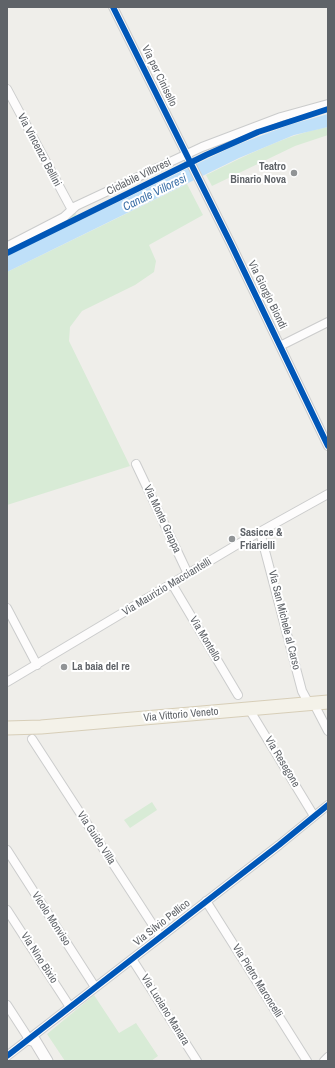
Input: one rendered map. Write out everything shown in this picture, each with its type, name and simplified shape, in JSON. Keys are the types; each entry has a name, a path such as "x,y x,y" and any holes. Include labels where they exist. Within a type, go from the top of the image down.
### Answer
{"main road":[{"name":"Via Vittorio Veneto","path":"7,731 33,733 249,709 328,702"},
{"name":"Via Vittorio Veneto","path":"7,728 33,733"}],"street":[{"name":"Via per Cinisello","path":"113,7 186,154"},
{"path":"117,7 120,20"},
{"name":"Via Vincenzo Bellini","path":"7,89 72,210"},
{"path":"8,246 64,217 82,204 186,154 251,128 328,104"},
{"name":"Via Giorgio Biondi","path":"186,154 328,446"},
{"path":"280,346 328,322"},
{"name":"Via Monte Grappa","path":"136,464 188,574"},
{"name":"Via Maurizio Macciantelli","path":"7,682 188,574 328,494"},
{"name":"Via San Michele al Carso","path":"260,532 302,691 308,702 314,704 328,731"},
{"name":"Via Montello","path":"172,584 238,695"},
{"path":"7,608 37,665"},
{"name":"Via Resegone","path":"249,709 314,816"},
{"name":"Via Guido Villa","path":"33,733 160,936"},
{"name":"Via Silvio Pellico","path":"7,1056 328,804"},
{"name":"Vicolo Monviso","path":"7,850 95,987"},
{"name":"Via Pietro Maroncelli","path":"206,901 308,1061"},
{"name":"Via Nino Bixio","path":"7,910 70,1007"},
{"name":"Via Luciano Manara","path":"132,959 197,1061"},
{"path":"7,1005 29,1039 35,1041 48,1061"},
{"path":"324,1061 328,1057"}],"green space":[{"path":"328,127 328,135 295,146 212,186 206,175 296,135"},
{"path":"187,184 203,215 149,245 156,261 154,272 135,285 82,311 70,327 69,341 130,466 7,505 7,272"},
{"path":"75,213 80,221 7,256 7,247"},
{"path":"152,802 157,810 130,828 124,820"},
{"path":"94,995 119,1033 136,1023 158,1056 151,1061 65,1061 47,1034"}],"water":[{"name":"Canale Villoresi","path":"328,114 328,127 294,135 239,158 7,272 7,256 27,246 234,146 289,125"}],"cycle path":[{"path":"113,7 231,244 328,446"},
{"name":"Ciclabile Villoresi","path":"7,253 206,155 258,132 328,109"},
{"path":"7,1056 279,845 328,805"}],"place":[{"name":"Teatro Binario Nova","path":"294,173"},
{"name":"Sasicce & Friarielli","path":"232,539"},
{"name":"La baia del re","path":"64,667"}]}
